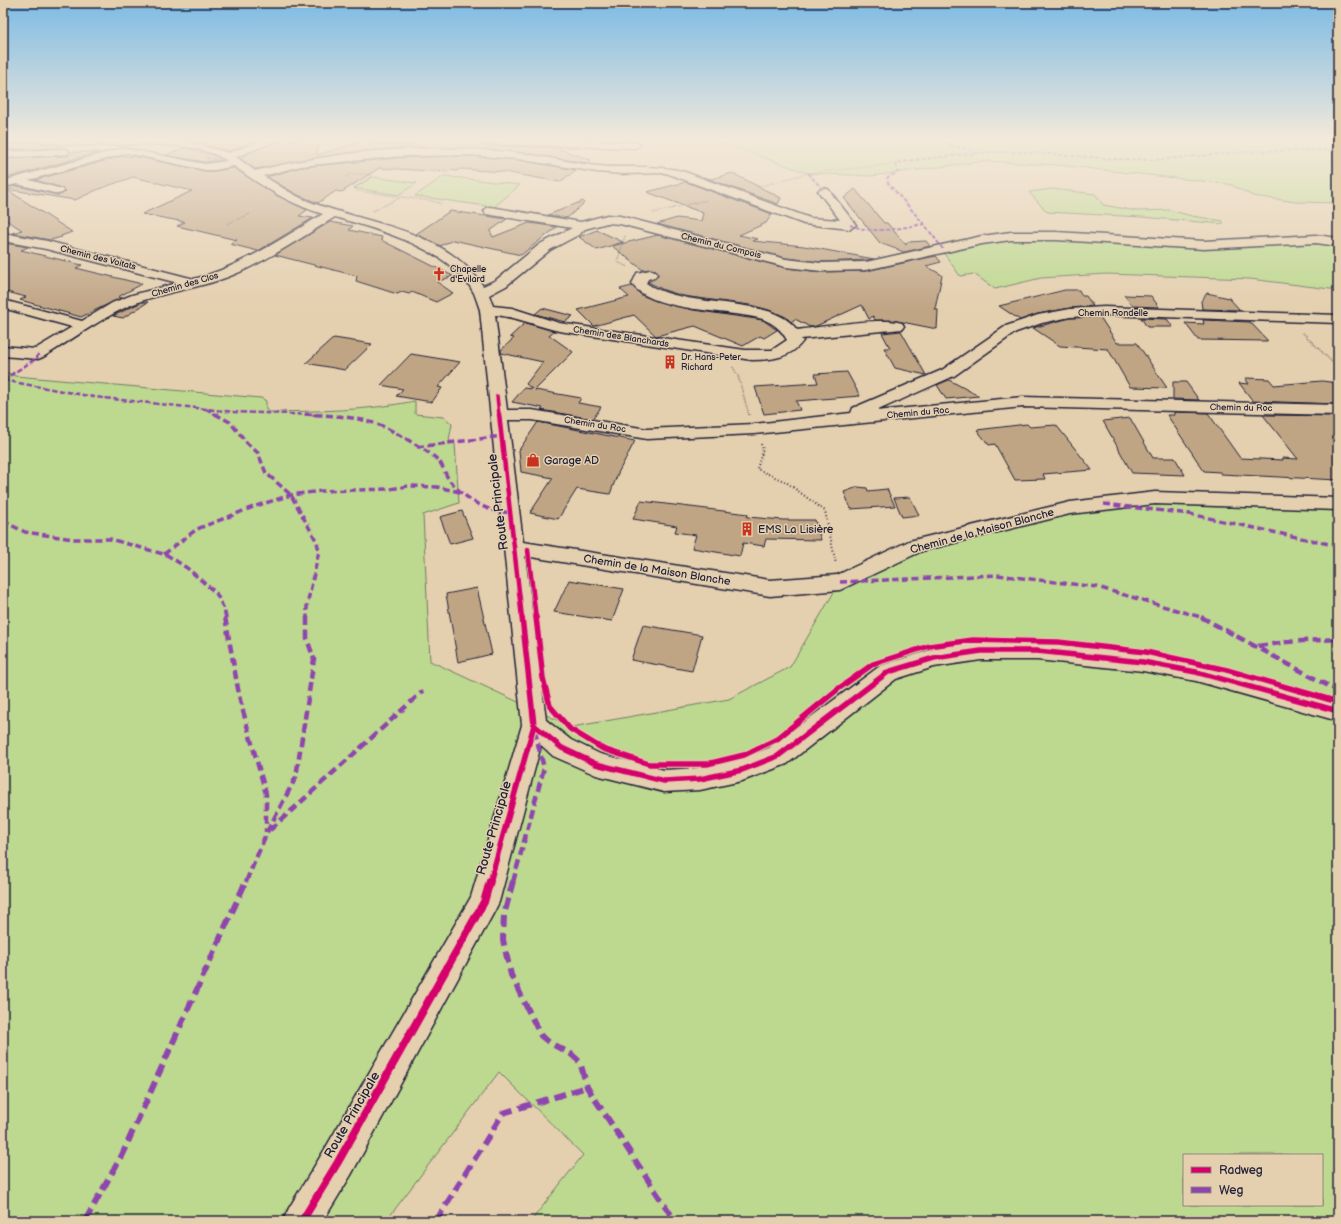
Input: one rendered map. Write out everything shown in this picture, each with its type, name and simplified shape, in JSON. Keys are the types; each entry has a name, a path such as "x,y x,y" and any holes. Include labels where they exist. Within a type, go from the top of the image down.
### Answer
{"street":[{"name":"Route Principale","path":"287,195 323,216 384,227 425,244 457,264 472,278 481,293 487,310 500,415 534,725 484,902 338,1162 302,1221"},
{"path":"734,195 808,221 850,224 827,195"},
{"path":"490,211 581,226"},
{"name":"Chemin des Clos","path":"3,351 38,354 117,306 137,298 211,278 251,262 323,216"},
{"name":"Chemin du Compois","path":"481,293 501,283 545,247 576,231 581,226 601,220 620,220 786,263 821,267 866,266 982,240 1011,236 1056,236 1204,245 1316,239 1338,242"},
{"name":"Chemin des Voitats","path":"3,237 47,245 193,283"},
{"path":"646,275 639,284 648,292 703,306 762,313 789,329 793,335 876,326 897,326"},
{"path":"3,304 84,326"},
{"name":"Chemin des Blanchards","path":"487,310 512,312 538,322 559,327 724,352 766,356 781,352 791,347 795,341 793,335"},
{"name":"Chemin Rondelle","path":"842,419 948,373 1011,329 1038,319 1070,313 1104,311 1287,316 1338,319"},
{"name":"Chemin du Roc","path":"500,415 532,415 647,434 754,429 1023,402 1338,410"},
{"name":"Chemin de la Maison Blanche","path":"515,550 524,549 770,588 840,582 916,546 1070,508 1155,498 1338,504"},
{"path":"534,725 562,748 596,764 664,781 700,779 742,770 778,756 888,672 934,658 981,651 1037,650 1143,662 1196,672 1338,711"}],"path":[{"path":"382,195 442,204"},
{"path":"670,209 726,195"},
{"path":"372,211 399,198"},
{"path":"227,224 250,214"},
{"path":"625,231 626,236 617,262 646,275"},
{"path":"1287,316 1338,368"},
{"path":"724,352 738,376 754,429 763,449 757,469 786,482 825,511 840,582"}],"green space":[{"path":"416,195 508,195 494,207 415,196"},
{"path":"1032,195 1096,195 1103,205 1137,211 1169,210 1192,216 1223,221 1223,224 1142,217 1047,212"},
{"path":"1251,195 1338,195 1338,203 1296,202"},
{"path":"1011,236 1204,245 1338,242 1338,290 1250,279 1106,274 1041,278 995,289 974,274 960,276 941,249"},
{"path":"3,371 15,376 261,398 266,401 266,410 269,412 360,409 415,401 415,414 444,417 452,424 449,440 455,444 459,503 423,515 430,661 572,727 729,699 790,667 840,582 916,546 1070,508 1155,498 1338,504 1338,1221 531,1221 583,1155 499,1072 386,1221 3,1221"}],"building":[{"path":"3,195 15,195 72,232 61,236 62,237 50,240 12,233 22,230 3,218"},
{"path":"44,195 86,195 75,200"},
{"path":"183,195 276,195 307,210 299,216 313,218 258,251 230,244 237,240 177,226 185,222 142,214"},
{"path":"298,195 330,195 318,203"},
{"path":"655,195 721,195 772,214 766,223 739,235 758,239 752,241 804,246 874,259 821,262 786,258 657,224 677,218 701,221 703,213"},
{"path":"753,195 775,195 781,198 778,204"},
{"path":"848,195 860,195 884,223 887,223 906,245 907,242 926,241 930,246 904,252 880,243 844,198"},
{"path":"583,201 584,203 567,218 548,215"},
{"path":"450,211 507,219 490,231 493,237 529,223 557,227 521,255 453,240 440,246 416,234"},
{"path":"330,222 353,226 349,230 382,237 381,240 453,276 437,282 453,293 436,302 412,292 409,294 402,292 397,294 356,281 357,276 275,255"},
{"path":"597,230 623,242 597,250 579,237"},
{"path":"658,235 786,268 821,272 866,271 936,256 941,262 926,266 942,275 935,309 938,310 937,329 892,320 875,320 873,316 869,319 862,305 816,326 810,327 795,319 791,322 786,317 769,310 750,305 683,296 664,290 648,282 656,278 658,275 656,270 643,270 612,246"},
{"path":"3,243 28,247 21,250 82,265 76,268 142,284 118,297 121,298 81,317 20,300 26,297 3,291"},
{"path":"632,286 641,295 656,301 693,310 763,320 777,330 764,338 760,336 743,346 695,326 656,336 634,315 594,326 578,310 629,297 620,289"},
{"path":"1065,290 1079,290 1082,296 1086,296 1093,306 1070,308 1038,314 1020,320 999,306"},
{"path":"1207,293 1229,298 1240,310 1202,309 1201,301"},
{"path":"1124,295 1151,296 1159,307 1133,306"},
{"path":"142,302 148,302 123,318 113,316"},
{"path":"542,308 573,316 565,322 535,314"},
{"path":"1100,317 1117,343 1137,343 1167,388 1130,387 1108,349 1060,346 1033,328 1070,318"},
{"path":"1141,318 1167,319 1173,327 1147,327"},
{"path":"1203,320 1250,322 1268,341 1198,340 1185,323 1204,324"},
{"path":"525,323 554,331 549,335 573,352 535,390 581,398 578,403 601,407 593,419 541,410 543,408 512,402 524,388 532,389 526,384 543,362 501,353 501,350 514,338 510,337"},
{"path":"901,331 926,375 895,368 884,348 890,348 882,333"},
{"path":"334,338 372,344 345,370 306,363"},
{"path":"411,354 460,362 438,387 442,388 432,402 396,396 403,389 381,385"},
{"path":"847,372 860,396 796,401 800,410 764,414 755,387 818,383 815,374"},
{"path":"1245,378 1269,379 1274,385 1322,381 1338,383 1338,404 1253,401 1239,383 1249,384"},
{"path":"949,380 979,396 946,399 937,385"},
{"path":"1173,382 1186,382 1199,400 1173,399"},
{"path":"1174,412 1208,413 1240,458 1283,460 1282,458 1298,459 1263,415 1338,416 1338,480 1221,474 1220,472 1204,471 1167,415 1174,415"},
{"path":"1130,418 1153,458 1175,458 1185,475 1132,473 1103,421"},
{"path":"538,422 635,441 618,473 610,494 577,489 558,519 530,513 553,478 521,472 519,450"},
{"path":"1027,424 1030,427 1056,425 1092,470 1043,474 1045,479 1015,480 995,444 989,445 977,430"},
{"path":"858,487 867,488 868,491 887,489 895,506 851,509 844,492"},
{"path":"910,497 919,515 902,517 894,498"},
{"name":"EMS La Lisière","path":"641,501 748,514 747,517 783,520 815,520 821,540 766,539 764,546 743,543 740,556 692,548 696,535 675,532 677,526 633,519"},
{"path":"462,511 473,538 450,544 440,517"},
{"path":"569,580 624,589 612,621 554,612"},
{"path":"477,588 492,654 458,662 446,594"},
{"path":"643,625 702,635 692,671 631,660"}],"marked path":[{"path":"899,195 924,224 943,249"},
{"path":"850,225 867,230 886,230 924,224"},
{"path":"3,380 37,358 38,354"},
{"path":"3,380 94,397 234,412 293,413 356,418 368,421 393,431 438,460 449,480 460,492 478,504 501,513 510,512"},
{"path":"85,1221 122,1155 230,919 266,834 296,777 314,659 307,639 307,605 319,551 317,542 291,495 266,473 258,453 247,443 230,422 206,409"},
{"path":"417,447 502,436"},
{"path":"164,554 197,529 256,506 291,495 321,491 390,489 408,486 437,487 454,492 460,492"},
{"path":"1104,504 1190,514 1338,546"},
{"path":"3,521 25,532 74,539 110,539 167,555 187,568 216,593 224,609 240,700 266,794 266,832"},
{"path":"840,582 997,575 1097,587 1202,617 1258,646 1338,691"},
{"path":"1258,646 1287,642 1338,639"},
{"path":"270,830 423,691"},
{"path":"534,728 544,768 504,915 503,940 511,975 541,1036 545,1040 571,1054 580,1062 584,1071 587,1087 675,1221"},
{"path":"436,1221 503,1113 587,1087"}],"cycle path":[{"path":"302,1221 338,1162 484,902 534,725 497,396"},
{"path":"528,550 543,678 550,706 570,729 603,749 649,764 707,764 744,755 777,739 838,689 873,664 929,646 973,640 1058,642 1146,652 1227,670 1338,702"},
{"path":"534,725 562,748 596,764 664,781 700,779 742,770 778,756 888,672 934,658 981,651 1037,651 1143,662 1196,672 1338,711"}],"place":[{"name":"Chapelle d'Evilard","path":"439,274"},
{"name":"Dr. Hans-Peter Richard","path":"670,362"},
{"name":"Garage AD","path":"533,460"},
{"name":"EMS La Lisière","path":"747,529"}]}
